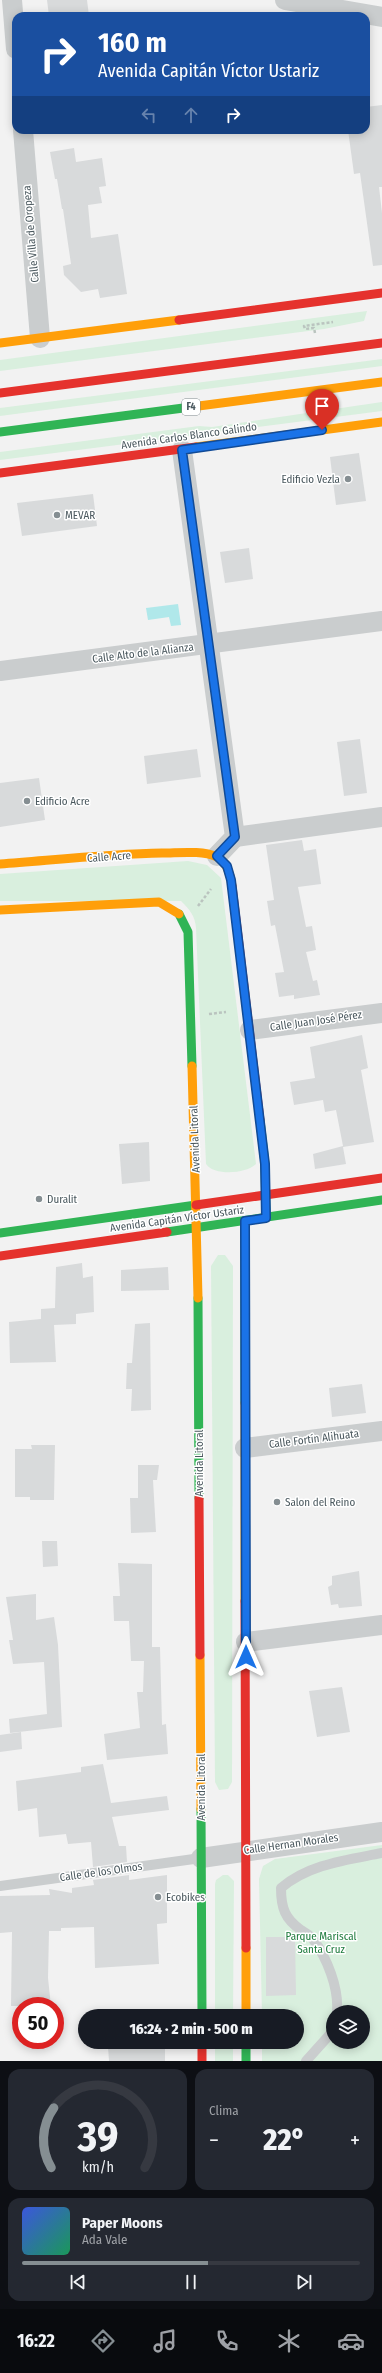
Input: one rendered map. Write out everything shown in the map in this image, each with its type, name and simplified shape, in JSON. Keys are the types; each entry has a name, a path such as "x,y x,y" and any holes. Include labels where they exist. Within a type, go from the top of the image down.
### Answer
{"main road":[{"path":"0,343 382,293"},
{"path":"0,393 382,343"},
{"name":"F4","path":"0,432 382,382"},
{"name":"Avenida Carlos Blanco Galindo","path":"0,473 182,450 382,422"},
{"name":"Calle Acre","path":"0,864 151,854 200,853 217,856"},
{"path":"217,856 227,866 231,880 265,1164 266,1218"},
{"name":"Avenida Litoral","path":"0,910 159,902 171,906 179,913 185,922 188,932 197,1228 202,2009"},
{"name":"Avenida Capitán Víctor Ustariz","path":"0,1233 382,1178"},
{"name":"Avenida Capitán Víctor Ustariz","path":"0,1256 382,1200"},
{"path":"245,1221 246,2009"},
{"path":"202,2049 202,2061"},
{"path":"246,2049 246,2061"}],"street":[{"path":"12,0 13,12"},
{"path":"285,0 353,12"},
{"path":"370,15 382,17"},
{"name":"Calle Villa de Oropeza","path":"23,134 40,338"},
{"path":"182,450 235,837"},
{"name":"Calle Alto de la Alianza","path":"0,671 208,645 382,621"},
{"path":"217,856 235,837 382,817"},
{"name":"Calle Juan José Pérez","path":"250,1030 382,1013"},
{"name":"Calle Fortín Alihuata","path":"245,1448 382,1430"},
{"path":"246,1642 382,1625"},
{"name":"Calle Hernan Morales","path":"201,1858 246,1850 382,1832"}],"lane":[{"path":"337,2005 331,1976 324,1956 312,1938 289,1922 281,1906 281,1888 293,1877 326,1864 382,1853"},
{"name":"Calle de los Olmos","path":"0,1886 201,1858"},
{"path":"306,2061 326,2039"}],"path":[{"path":"314,328 305,329 304,326 333,322"},
{"path":"194,911 214,886"},
{"path":"203,1015 233,1012"}],"green space":[{"path":"367,311 364,321 324,329 0,371 0,360"},
{"path":"382,359 382,366 0,416 0,408"},
{"path":"382,402 382,411 0,460 0,452 199,426 212,427"},
{"path":"188,861 207,865 221,878 256,1164 238,1172 223,1172 210,1168 206,1164 196,928 192,913 187,907 181,901 0,901 0,874"},
{"path":"218,1255 225,1255 233,1266 232,1782 228,1789 219,1790 215,1782 211,1266"},
{"name":"Parque Mariscal Santa Cruz","path":"382,1845 382,2061 262,2061 262,2049 304,2049 304,2009 262,2009 259,1879 263,1866 275,1859"},
{"path":"223,1875 228,1875 234,1881 233,2009 215,2009 216,1880"},
{"path":"215,2049 233,2049 233,2061 215,2061"}],"water":[{"path":"178,604 181,625 171,626 169,617 148,620 146,608"}],"building":[{"path":"47,0 87,0 88,12 48,12"},
{"path":"382,105 382,187 379,187 382,213 382,265 373,266 360,173 354,174 349,134 370,134 370,106"},
{"path":"74,148 76,162 102,158 106,186 99,187 102,203 88,205 91,238 118,234 127,294 100,298 98,289 81,292 64,275 63,266 71,264 63,209 50,152"},
{"name":"Edificio Vezla","path":"359,453 366,501 336,505 330,457"},
{"name":"MEVAR","path":"93,494 97,526 22,536 17,503"},
{"path":"249,548 253,579 225,583 220,552"},
{"path":"360,739 367,793 344,796 337,742"},
{"path":"197,749 201,777 147,784 144,756"},
{"name":"Edificio Acre","path":"39,778 45,820 0,827 0,783"},
{"path":"302,840 304,851 316,849 321,884 298,887 306,927 312,926 316,950 306,952 313,981 317,980 320,995 294,999 294,995 279,997 275,973 284,972 275,925 271,926 267,901 274,900 266,845"},
{"path":"362,1035 368,1068 361,1070 374,1142 343,1147 346,1164 315,1169 313,1154 343,1146 336,1110 325,1112 323,1100 294,1105 290,1082 315,1078 310,1047"},
{"path":"149,1142 150,1181 122,1184 119,1144"},
{"path":"82,1263 83,1278 93,1276 94,1312 76,1314 76,1324 54,1325 56,1362 10,1363 9,1322 41,1319 41,1309 55,1308 56,1267"},
{"path":"168,1267 169,1290 121,1291 121,1270"},
{"path":"150,1323 151,1410 131,1411 132,1389 126,1389 127,1363 132,1363 135,1324"},
{"path":"362,1384 366,1413 332,1417 329,1388"},
{"path":"31,1445 55,1445 54,1500 30,1500 30,1497 15,1497 15,1449 32,1449"},
{"path":"138,1465 159,1465 157,1480 153,1480 156,1532 131,1533 130,1498 138,1498"},
{"path":"42,1541 57,1541 58,1566 43,1567"},
{"path":"118,1563 152,1564 152,1647 160,1647 162,1725 166,1724 168,1754 107,1760 104,1734 140,1728 137,1692 143,1692 144,1661 131,1661 129,1621 114,1621 113,1596 120,1596"},
{"path":"359,1571 362,1606 339,1608 338,1604 331,1605 328,1587 332,1585 332,1576"},
{"path":"36,1594 36,1620 54,1617 58,1645 62,1727 10,1733 9,1719 47,1714 44,1662 13,1664 9,1640 13,1640 6,1597"},
{"path":"342,1687 350,1732 317,1737 309,1691"},
{"path":"21,1732 22,1749 0,1752 0,1735"},
{"path":"103,1764 111,1803 167,1796 169,1810 112,1817 119,1846 126,1846 127,1862 93,1867 91,1842 68,1844 66,1834 39,1837 37,1808 18,1811 16,1781 81,1772 81,1767"},
{"path":"129,1875 129,1880 167,1875 167,1923 157,1924 159,1964 95,1968 94,1927 61,1928 61,1931 49,1931 48,1978 50,1997 12,1997 11,2006 12,1932 0,1933 0,1896 50,1895 49,1889 72,1893 72,1888 94,1885 93,1880"},
{"path":"266,1937 295,1937 296,1995 266,1996"},
{"path":"108,2049 165,2049 165,2061 109,2061"}],"traffic: fast":[{"path":"0,432 191,407"},
{"path":"179,914 188,932 192,1066"},
{"path":"260,1120 265,1164 266,1213"},
{"path":"167,1232 382,1200"},
{"path":"0,1233 196,1205"},
{"path":"245,1221 245,1403"},
{"path":"198,1298 199,1498"},
{"path":"201,1809 202,2009"},
{"path":"246,2049 246,2061"}],"traffic: slow":[{"path":"0,343 179,320"},
{"path":"191,407 382,382"},
{"path":"196,447 382,422"},
{"path":"0,864 81,857 183,852 204,853 217,857 223,862 228,870 232,886"},
{"path":"0,910 159,902 179,914"},
{"path":"192,1066 198,1298"},
{"path":"245,1403 245,1601"},
{"path":"200,1655 201,1809"},
{"path":"246,1948 246,2009"}],"traffic: jam":[{"path":"179,320 382,293"},
{"path":"0,393 382,343"},
{"path":"0,473 196,447"},
{"path":"232,886 260,1120"},
{"path":"196,1205 382,1178"},
{"path":"0,1256 167,1232"},
{"path":"199,1498 200,1655"},
{"path":"245,1601 246,1948"},
{"path":"202,2049 202,2061"}],"place":[{"name":"Edificio Vezla","path":"348,479"},
{"name":"MEVAR","path":"57,515"},
{"name":"Edificio Acre","path":"27,801"},
{"name":"Duralit","path":"39,1199"},
{"name":"Salon del Reino","path":"277,1502"},
{"name":"Ecobikes","path":"158,1897"}],"route":[{"path":"246,1657 245,1221 266,1218 265,1164 231,880 227,866 217,856 235,837 182,450 322,430"}]}
